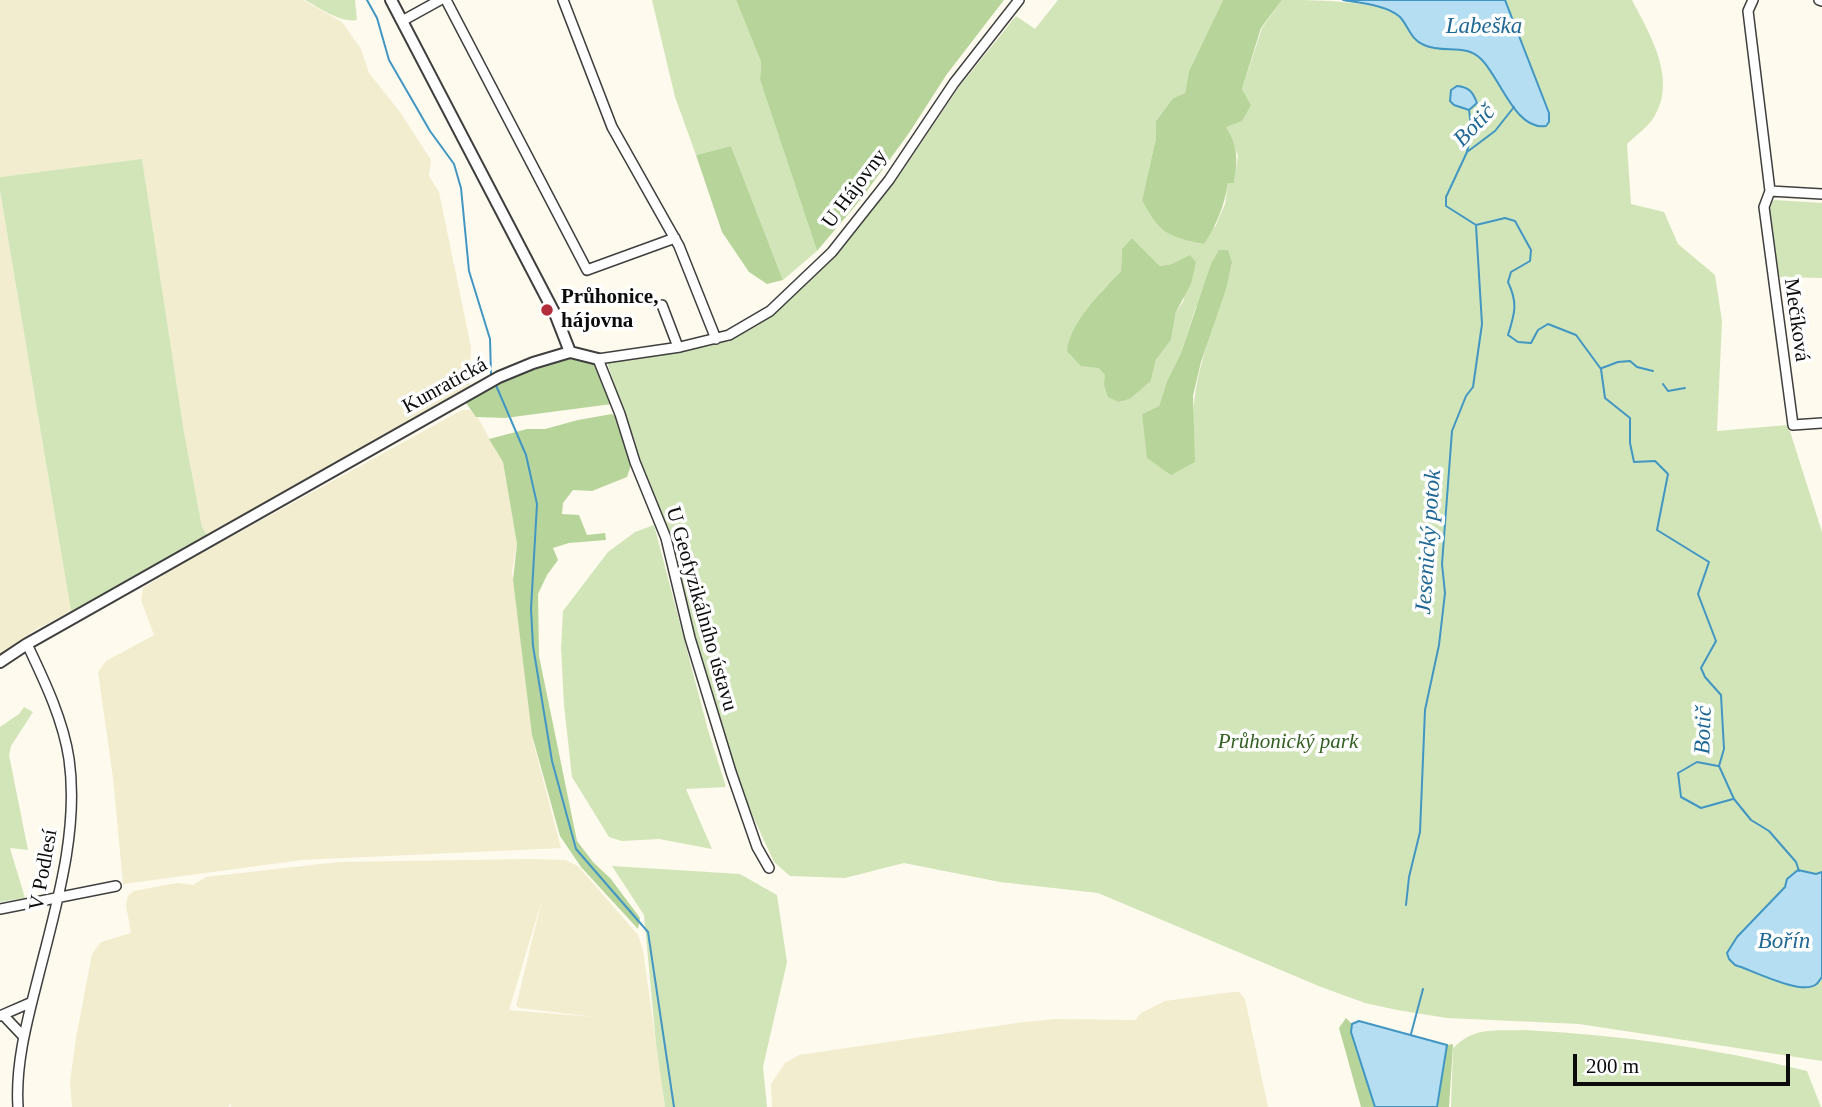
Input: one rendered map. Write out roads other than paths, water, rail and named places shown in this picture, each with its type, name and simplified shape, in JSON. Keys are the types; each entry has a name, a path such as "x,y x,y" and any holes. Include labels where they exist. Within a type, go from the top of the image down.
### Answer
{"street":[{"path":"391,0 545,295 570,352"},
{"path":"402,21 440,0"},
{"path":"446,0 587,270 675,239"},
{"path":"563,0 612,127 675,239 716,339"},
{"name":"U Hájovny","path":"570,352 598,359 678,347 730,335 770,310 832,252 889,180 954,83 1019,0"},
{"name":"Mečíková","path":"1754,0 1748,11 1770,191 1764,207 1793,425 1822,423"},
{"path":"1770,191 1822,194"},
{"path":"662,305 678,347"},
{"name":"Kunratická","path":"0,662 27,644 499,377 570,352"},
{"name":"U Geofyzikálního ústavu","path":"598,359 666,538 690,638 727,760 757,847 769,868"},
{"name":"V Podlesí","path":"18,1107 17,1094 24,1037 58,898 71,818 69,757 55,707 27,644"},
{"path":"0,909 116,886"},
{"path":"24,1037 2,1016 32,1002"}],"water":[{"name":"Labeška","path":"1343,0 1505,0 1549,113 1549,122 1546,126 1525,120 1509,101 1488,67 1475,54 1424,45 1416,40 1395,13 1373,5"},
{"path":"1457,86 1468,89 1474,96 1477,103 1469,110 1450,101 1451,90"},
{"name":"Bořín","path":"1798,870 1816,874 1822,872 1822,977 1816,984 1808,987 1776,981 1735,965 1727,953 1737,937"},
{"path":"1359,1021 1447,1045 1437,1107 1375,1107 1351,1032 1352,1024"}],"waterway":[{"path":"367,0 377,18 389,60 430,131 454,164 461,188 469,271 490,339 491,375"},
{"name":"Botič","path":"1514,107 1495,131 1467,152 1446,197 1446,206 1476,225 1505,218 1515,221 1531,250 1530,261 1511,272 1508,282 1514,308 1508,335 1518,342 1531,343 1538,330 1548,324 1576,335 1601,369 1605,398 1630,418 1630,443 1634,462 1655,461 1668,474 1657,530 1709,562 1698,594 1716,641 1701,668 1705,677 1721,695 1724,749 1719,766 1734,799 1751,820 1769,831 1796,862 1799,871"},
{"path":"1467,151 1472,134 1469,110"},
{"name":"Jesenický potok","path":"1406,905 1409,877 1420,832 1425,710 1439,645 1445,593 1442,564 1452,431 1466,396 1473,387 1482,324 1476,226"},
{"path":"1602,368 1630,361 1637,367 1653,371"},
{"path":"495,383 526,455 537,504 531,609 533,646 552,761 576,849 648,932 674,1107"},
{"path":"1663,384 1668,391 1685,388"},
{"path":"1718,766 1697,762 1678,773 1681,797 1701,808 1733,799"},
{"name":"Jesenický potok","path":"1411,1034 1423,989"}],"place":[{"name":"Průhonice, hájovna","path":"547,310"}],"park label":[{"name":"Průhonický park","path":"1288,742"}]}
